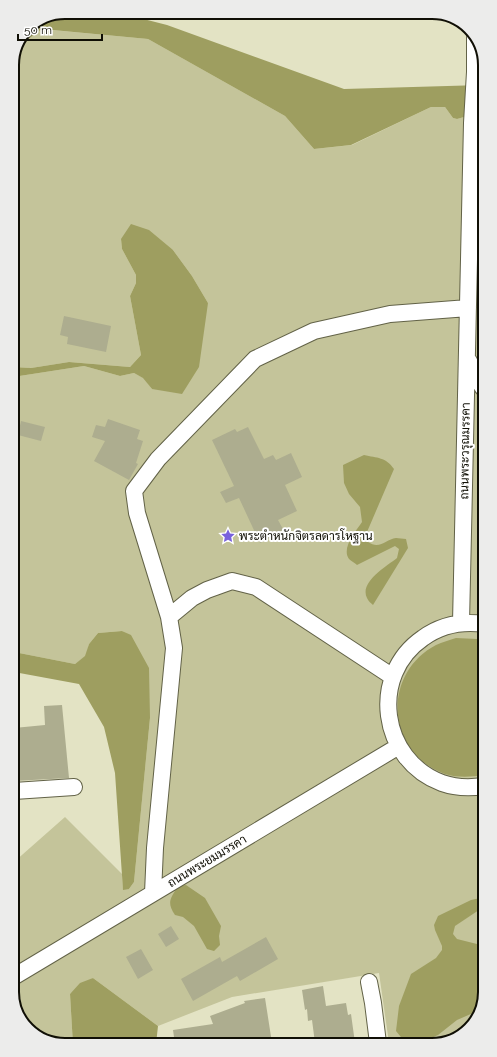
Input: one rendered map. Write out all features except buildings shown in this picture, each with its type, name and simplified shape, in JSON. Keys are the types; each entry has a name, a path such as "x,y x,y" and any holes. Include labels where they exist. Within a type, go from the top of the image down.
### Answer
{"street":[{"name":"ถนนพระวรุณมรรคา","path":"461,624 475,47"},
{"path":"153,893 155,848 174,648 169,617 138,513 134,491 158,459 255,359 314,331 390,314 468,308"},
{"path":"467,356 478,380"},
{"path":"169,617 192,598 207,590 232,581 256,587 392,677"},
{"path":"478,624 456,624 442,628 417,642 398,664 392,677 388,705 389,719 393,733 407,758 417,768 429,777 442,783 470,788 478,787"},
{"name":"ถนนพระยมมรรคา","path":"19,974 399,746"},
{"path":"19,791 74,787"},
{"path":"369,982 374,1003 378,1038"}],"green space":[{"path":"41,29 148,39 285,116 314,149 352,145 431,107 445,107 453,118 457,119 478,113 478,998 475,1010 467,1022 460,1029 450,1035 432,1038 388,1038 379,973 232,997 158,1026 93,978 70,994 73,1038 50,1036 37,1029 28,1020 22,1010 19,992 19,858 65,817 122,874 123,889 129,889 134,882 150,718 131,636 122,631 98,633 89,644 86,656 75,664 19,653 19,376 84,366 120,376 134,373 144,378 152,389 208,303 192,276 173,250 121,239 122,249 136,275 136,283 130,296 141,355 130,367 69,362 31,368 19,367 19,62 22,47 26,40"}],"shaded area":[{"path":"143,19 167,25 344,89 478,85 478,113 457,119 453,118 445,107 431,107 351,145 314,149 285,116 148,39 42,29 26,41 32,32 39,27 47,22 56,20"},
{"path":"131,224 149,230 173,250 192,276 208,303 199,367 182,394 152,389 143,378 134,373 120,376 84,366 19,376 19,367 31,368 69,362 130,367 141,355 130,296 136,283 136,275 122,249 121,239"},
{"path":"364,455 384,460 394,469 367,532 368,542 379,545 396,538 406,539 408,548 373,605 367,598 367,586 375,575 397,558 399,549 395,546 357,565 349,559 347,555 350,540 362,522 360,507 349,494 344,483 343,465"},
{"path":"122,631 131,635 149,668 150,718 134,882 129,889 123,890 115,773 104,727 79,684 19,673 19,653 75,664 85,656 89,644 98,633"},
{"path":"456,638 478,639 478,776 464,777 445,774 425,764 411,749 402,732 398,712 399,693 406,674 418,658 436,645"},
{"path":"186,885 205,898 221,926 219,936 220,945 214,951 207,949 194,926 183,917 175,915 172,911 170,900 173,894 178,886"},
{"path":"478,898 478,911 455,926 453,934 457,939 478,944 478,998 475,1010 473,1013 457,1020 438,1035 431,1038 402,1038 396,1031 399,1006 411,974 436,958 442,950 442,946 434,925 438,916 471,900"},
{"path":"93,978 158,1026 157,1038 73,1038 70,994 80,983"}],"place":[{"name":"พระตำหนักจิตรลดารโหฐาน","path":"228,536"}]}
